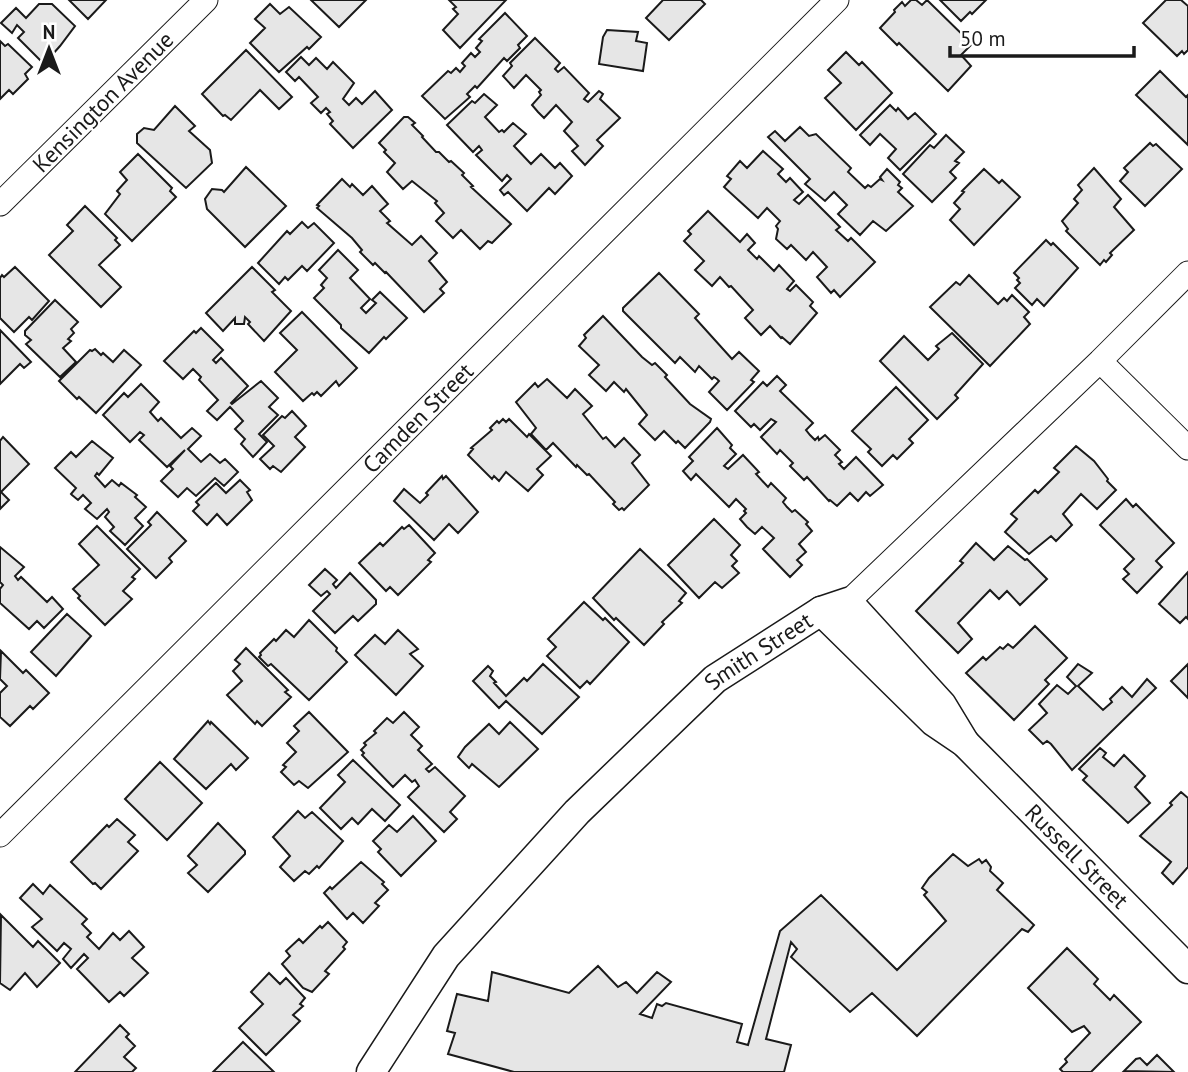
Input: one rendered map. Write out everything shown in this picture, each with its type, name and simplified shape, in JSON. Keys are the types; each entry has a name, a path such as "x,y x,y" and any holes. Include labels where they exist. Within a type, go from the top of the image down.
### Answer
{"street":[{"name":"Kensington Avenue","path":"0,204 206,0"},
{"name":"Camden Street","path":"0,835 837,0"},
{"name":"Smith Street","path":"371,1072 446,956 577,812 715,679 821,611 848,602 1188,274"},
{"path":"1100,361 1188,448"},
{"name":"Russell Street","path":"848,602 942,705 965,743"},
{"name":"Russell Street","path":"821,611 934,722 965,743 1188,969"}],"building":[{"path":"69,0 106,0 88,19"},
{"path":"311,0 366,0 339,27"},
{"path":"449,0 506,0 460,48 443,30 458,14 453,9 456,7"},
{"path":"663,0 701,0 705,4 669,40 646,18"},
{"path":"911,0 922,5 927,0 972,44 961,55 971,66 948,91 880,28 902,2 905,6"},
{"path":"940,0 986,0 961,21"},
{"path":"1166,0 1181,0 1188,6 1188,50 1177,56 1143,23"},
{"path":"39,4 52,4 75,26 52,55 49,52 41,61 18,38 24,32 17,25 12,33 1,23 16,8 26,18"},
{"path":"270,4 280,14 289,7 321,37 279,72 250,43 265,28 255,19"},
{"path":"505,13 527,36 518,45 520,48 507,61 504,58 477,88 475,86 467,94 470,97 445,119 422,96 448,71 451,73 456,68 460,72 465,66 462,63 471,53 475,57 480,52 476,48 482,41 479,39"},
{"path":"607,30 638,32 636,41 647,43 643,71 599,64 603,37"},
{"path":"535,38 560,63 555,69 558,72 564,67 589,93 584,99 588,102 599,91 603,94 600,99 620,118 597,140 603,146 585,165 572,151 578,146 564,131 572,122 556,105 544,118 538,112 532,105 541,95 541,90 526,75 514,88 503,76 512,66 510,63"},
{"path":"0,41 5,46 8,44 32,67 25,74 28,79 13,94 9,90 0,99"},
{"path":"246,50 292,97 279,109 260,90 231,120 223,116 202,94"},
{"path":"846,52 859,65 862,62 892,93 856,130 825,98 841,83 828,70"},
{"path":"301,57 309,65 316,58 327,69 333,62 354,83 343,99 349,105 356,98 362,104 375,91 392,110 353,148 330,124 333,121 327,114 330,112 326,108 321,113 311,103 318,97 299,77 295,81 286,72"},
{"path":"1160,71 1186,97 1188,95 1188,145 1136,95"},
{"path":"484,94 497,105 485,117 499,132 504,132 513,123 526,134 514,146 531,164 541,154 555,168 560,163 572,176 555,194 549,188 527,211 508,192 504,195 500,190 511,179 507,175 502,181 476,155 482,150 479,146 473,152 447,125 472,101 475,103"},
{"path":"890,105 896,111 898,108 908,119 915,113 936,134 900,170 888,158 896,149 880,134 870,145 860,135"},
{"path":"175,106 195,126 189,131 210,150 212,163 186,188 137,143 137,134 144,128 154,130"},
{"path":"404,117 415,123 412,125 436,152 464,173 462,175 473,186 471,187 511,224 492,243 488,241 480,249 461,230 453,238 436,221 444,213 435,203 437,201 412,181 403,189 387,172 395,163 379,143"},
{"path":"800,127 809,136 816,134 851,168 848,172 865,188 882,180 880,177 887,169 900,182 898,185 902,188 898,192 913,206 886,231 873,221 860,235 838,214 847,205 834,192 825,201 805,184 810,179 768,137 775,131 785,141"},
{"path":"946,135 964,152 955,161 959,163 950,172 956,178 932,202 903,174 930,145 934,148"},
{"path":"1150,143 1153,146 1156,144 1182,169 1145,206 1120,181 1128,172 1124,168"},
{"path":"763,151 783,169 778,174 786,182 790,178 803,192 794,200 799,204 808,195 840,227 836,230 848,241 851,238 875,262 840,297 834,290 831,293 817,277 827,267 813,252 806,260 791,245 787,249 776,239 776,226 780,221 767,208 758,218 724,187 731,179 727,176 740,161 747,168"},
{"path":"138,154 172,188 170,191 176,197 132,241 105,214 120,194 117,191 127,180 120,172"},
{"path":"246,167 286,206 245,247 207,209 205,199 212,189 224,192"},
{"path":"1094,168 1121,199 1114,207 1134,230 1110,253 1112,255 1106,262 1104,260 1100,265 1066,231 1068,229 1062,221 1078,203 1074,199 1082,190 1078,185"},
{"path":"984,169 999,183 1002,180 1020,197 974,245 950,220 960,209 954,203 964,192 962,191"},
{"path":"342,179 363,195 372,186 388,204 380,211 390,221 387,223 412,245 421,236 437,253 429,261 447,282 440,289 444,293 424,312 386,272 375,263 373,265 360,252 362,250 352,238 317,208"},
{"path":"85,206 117,238 115,240 120,245 99,265 121,287 101,307 49,255 73,231 67,225"},
{"path":"708,211 740,242 747,234 755,243 748,250 757,259 759,256 774,271 779,265 794,281 787,289 790,291 796,285 813,302 810,306 817,313 790,344 770,326 761,335 745,318 753,310 731,286 720,277 712,286 695,270 704,261 684,241 691,234 688,231"},
{"path":"302,222 308,228 314,223 334,243 307,271 302,266 288,280 285,277 279,284 258,263 287,231 290,234"},
{"path":"1046,240 1051,245 1053,243 1078,268 1044,306 1037,299 1032,305 1015,288 1020,283 1014,273"},
{"path":"338,250 358,270 350,278 370,299 361,308 366,313 376,303 372,300 380,292 407,318 369,353 341,328 314,298 324,288 321,285 327,278 319,270"},
{"path":"15,267 49,301 32,320 29,317 14,332 0,318 0,278"},
{"path":"252,267 291,311 264,341 245,317 244,324 235,324 235,318 223,331 206,313"},
{"path":"659,273 699,314 695,318 732,359 739,352 759,371 751,380 754,382 727,410 709,392 719,381 717,379 712,379 699,366 695,372 680,357 675,363 623,311"},
{"path":"969,275 998,304 1004,298 1007,301 1012,295 1029,312 1024,317 1030,324 990,366 930,307 956,282 960,285"},
{"path":"55,300 78,322 71,329 74,333 68,339 71,341 63,348 76,362 60,377 26,344 31,340 25,335 25,331"},
{"path":"302,312 357,368 339,386 336,381 321,396 317,392 314,395 312,393 303,401 275,372 297,350 280,333"},
{"path":"603,316 642,357 652,365 655,363 667,375 665,377 690,404 711,419 685,448 664,431 655,440 639,424 647,415 626,389 624,392 614,382 606,391 589,375 599,365 579,346 586,338 584,335"},
{"path":"201,328 223,350 213,360 216,363 221,358 248,386 232,404 261,381 278,398 269,407 278,415 259,434 267,442 253,457 241,444 245,439 235,429 243,421 230,407 217,420 207,411 218,400 199,380 201,377 193,369 183,379 164,361 194,331 196,333"},
{"path":"0,330 31,362 24,368 20,364 0,384"},
{"path":"952,333 983,364 955,395 958,398 937,419 880,361 904,336 928,360 939,349 936,346"},
{"path":"95,349 113,362 124,350 141,365 96,413 59,381 90,350"},
{"path":"777,376 786,385 780,391 813,423 806,430 810,435 815,440 818,437 819,440 825,435 840,450 835,455 842,462 839,464 844,469 856,457 883,485 870,496 866,492 858,501 850,493 837,506 807,477 804,480 790,466 793,463 780,450 777,454 761,437 776,422 771,419 760,430 754,424 751,427 735,411 763,382 767,386"},
{"path":"547,379 567,398 575,389 592,406 583,414 603,439 606,437 615,447 624,438 640,455 632,463 649,485 624,510 619,510 589,474 577,465 576,467 553,443 546,450 531,434 536,428 516,402 535,383 538,387"},
{"path":"141,384 159,402 150,412 158,421 161,418 181,438 192,428 201,436 188,449 201,462 210,454 220,463 225,459 238,472 224,486 215,478 196,496 187,488 178,497 161,481 173,469 170,466 185,450 167,467 139,440 144,435 140,432 130,442 103,415 124,393 128,397"},
{"path":"896,387 928,420 909,439 913,443 897,459 893,455 882,466 868,452 871,449 852,431"},
{"path":"292,411 306,426 295,437 305,447 281,472 273,466 270,469 260,459 274,446 263,435 282,416 285,418"},
{"path":"503,419 506,422 509,419 527,437 529,434 551,456 537,469 543,475 528,491 506,472 499,481 494,476 492,479 468,455 473,449 471,448 492,430 490,428"},
{"path":"717,428 736,454 724,466 728,469 743,455 759,472 756,474 768,487 771,483 786,498 783,502 787,507 792,512 795,510 808,522 806,524 812,531 799,544 806,552 797,560 802,565 790,577 763,549 774,538 762,527 755,534 747,527 740,519 746,509 736,499 729,507 696,474 691,480 683,471 693,461 689,457"},
{"path":"3,437 29,464 1,492 9,500 0,509 0,441"},
{"path":"92,441 113,458 99,475 97,473 95,476 105,487 112,480 119,486 121,483 137,495 135,497 146,507 135,518 143,526 125,545 110,531 114,527 105,517 109,512 107,509 97,519 85,509 91,503 83,495 78,500 72,495 76,488 55,468 71,452 76,457"},
{"path":"1076,446 1094,461 1116,490 1097,509 1081,494 1063,514 1072,525 1056,541 1051,536 1029,554 1005,532 1017,519 1011,514 1035,490 1038,493 1059,472 1054,468"},
{"path":"442,476 443,479 446,476 478,512 458,533 449,524 434,540 394,501 404,489 420,503"},
{"path":"240,480 250,490 247,492 252,500 227,525 217,514 207,525 193,511 199,505 196,502 216,483 226,493"},
{"path":"1126,499 1133,507 1136,504 1174,543 1156,561 1162,567 1137,593 1123,579 1129,574 1124,569 1134,559 1100,525"},
{"path":"157,512 186,541 169,558 172,562 156,578 127,549 151,525 148,522"},
{"path":"714,519 740,545 731,555 737,561 732,566 739,573 722,588 715,582 699,598 668,565"},
{"path":"409,525 435,553 428,560 431,562 398,595 390,587 386,591 359,563 380,543 383,546 402,527 404,529"},
{"path":"97,526 140,569 132,577 135,579 123,591 132,599 105,625 78,598 80,596 73,589 99,565 79,544"},
{"path":"976,543 994,560 1008,546 1027,559 1047,579 1020,605 1007,591 999,599 990,590 958,623 972,639 958,653 916,611 963,563 960,561"},
{"path":"0,547 24,567 15,576 18,580 21,577 47,602 52,597 63,609 44,628 37,621 29,629 0,603 0,589 3,585 0,582"},
{"path":"640,549 686,593 679,601 682,603 644,645 593,598"},
{"path":"325,569 337,580 333,584 336,588 350,573 376,600 376,604 358,621 353,616 335,633 313,611 330,594 327,591 321,596 309,585"},
{"path":"1188,572 1188,619 1186,617 1180,623 1159,604"},
{"path":"584,602 629,642 590,684 587,681 580,688 547,656 556,647 548,639"},
{"path":"67,614 91,636 56,676 31,652"},
{"path":"309,620 347,662 309,700 271,664 268,666 259,657 274,639 276,641 286,630 294,637"},
{"path":"1035,626 1067,658 1045,680 1049,684 1014,720 966,673 983,657 986,660 1000,647 1003,649 1008,644 1013,648"},
{"path":"398,630 418,649 410,654 423,666 396,695 355,655 375,635 385,644"},
{"path":"246,648 288,690 285,692 291,697 262,726 257,721 255,724 227,695 242,681 233,671 240,664 235,660"},
{"path":"1,651 23,673 26,670 49,693 33,709 30,706 10,726 0,717 0,693 7,686 0,679"},
{"path":"543,664 579,697 542,734 506,701 499,708 473,681 488,666 493,671 490,676 496,682 494,683 506,696 524,678 527,681"},
{"path":"1078,664 1092,673 1078,686 1103,710 1122,687 1132,697 1147,679 1156,688 1072,770 1051,744 1047,741 1043,744 1029,730 1047,713 1039,704 1057,685 1068,694 1076,686 1067,677"},
{"path":"1188,664 1188,698 1171,681"},
{"path":"309,712 348,752 308,788 299,781 294,785 281,772 286,767 283,765 296,752 287,743 299,731 294,726"},
{"path":"404,712 419,727 411,735 422,746 418,750 432,764 426,769 429,772 435,767 465,796 450,812 457,819 444,832 408,797 419,786 415,780 412,782 405,775 393,787 362,755 364,753 361,750 366,745 364,743 376,733 374,731 387,718 393,723"},
{"path":"208,721 248,758 236,770 231,764 206,789 174,759"},
{"path":"510,722 538,749 499,787 472,764 469,768 458,757 489,724 499,734"},
{"path":"1100,748 1106,753 1103,757 1114,766 1124,755 1145,776 1135,787 1150,803 1128,823 1083,780 1087,776 1079,769"},
{"path":"353,760 400,805 385,821 372,809 358,824 352,818 341,829 320,808 345,782 338,775"},
{"path":"160,762 202,803 167,840 125,799"},
{"path":"1181,792 1188,798 1188,867 1173,884 1162,873 1171,862 1140,836 1172,805 1170,803"},
{"path":"298,811 305,818 312,812 343,841 319,868 317,866 309,874 305,871 294,881 280,867 290,856 273,837"},
{"path":"413,816 436,841 401,876 378,852 381,849 373,841 389,825 397,832"},
{"path":"117,819 135,835 128,842 138,851 101,889 71,862 107,825 109,827"},
{"path":"218,823 245,854 208,892 188,873 197,865 188,856"},
{"path":"953,854 968,866 979,859 982,863 986,860 991,867 990,871 1003,883 997,890 1034,925 1028,932 1022,929 917,1036 872,993 850,1012 791,957 797,949 791,942 766,1039 791,1045 784,1072 514,1072 448,1054 455,1033 447,1031 457,994 488,1001 492,972 569,993 598,966 618,987 626,982 637,993 657,972 671,982 640,1014 652,1018 657,1004 662,1006 666,1003 742,1024 737,1042 748,1045 780,931 821,895 897,970 946,921 924,895 927,892 922,888"},
{"path":"361,862 384,882 382,884 388,890 375,903 379,906 363,923 353,913 347,919 324,893"},
{"path":"33,884 43,894 50,885 87,919 82,924 91,933 87,937 99,949 113,933 120,940 129,931 144,947 132,958 148,973 124,996 120,992 109,1002 77,969 88,958 84,954 71,968 63,959 71,949 64,943 57,951 32,927 42,919 20,898"},
{"path":"1,915 33,947 38,941 60,963 37,987 25,973 10,990 0,983"},
{"path":"328,922 347,942 343,947 345,949 325,971 329,974 312,992 303,988 282,964 290,956 286,951 299,939 303,943"},
{"path":"1067,948 1098,979 1094,984 1110,1000 1114,995 1141,1022 1091,1072 1063,1072 1060,1069 1067,1062 1065,1059 1090,1033 1084,1026 1072,1032 1028,988"},
{"path":"269,973 280,984 286,978 305,998 300,1004 303,1006 293,1015 300,1021 266,1055 239,1028 263,1004 251,992"},
{"path":"120,1025 135,1046 124,1057 136,1068 132,1072 75,1072"},
{"path":"243,1042 274,1072 213,1072"},
{"path":"1157,1055 1174,1072 1124,1071 1136,1059 1140,1058 1147,1065"}]}
